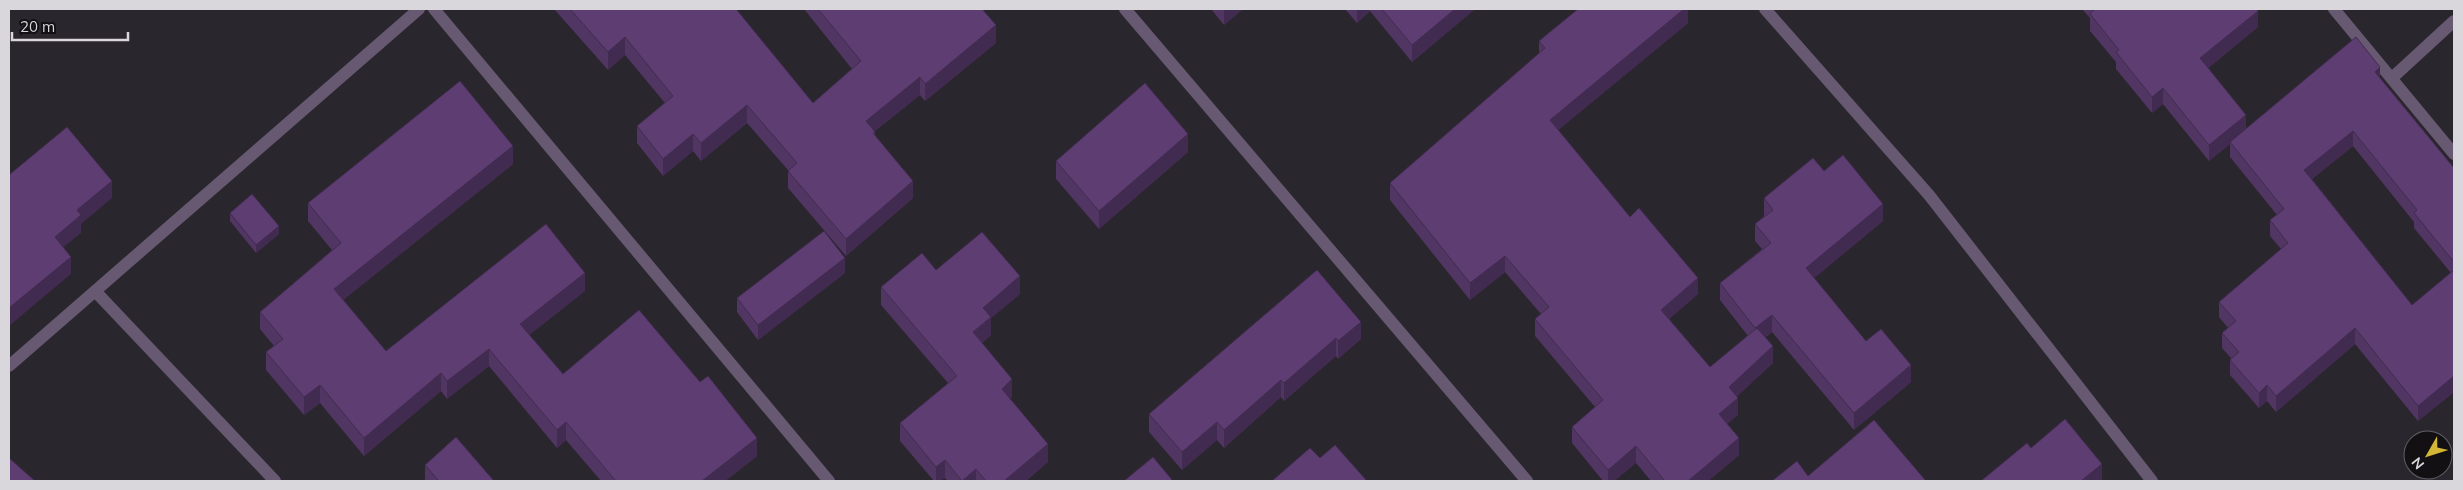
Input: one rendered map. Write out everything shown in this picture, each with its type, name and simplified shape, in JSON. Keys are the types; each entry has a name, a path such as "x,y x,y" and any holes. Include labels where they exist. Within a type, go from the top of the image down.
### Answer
{"street":[{"path":"9,366 419,9"},
{"path":"434,9 829,481"},
{"path":"1125,9 1527,481"},
{"path":"1765,9 1929,195 2152,481"},
{"path":"2334,9 2454,154"},
{"path":"2392,78 2454,20"},
{"path":"95,291 275,481"}],"building":[{"path":"570,9 736,9 813,103 861,61 818,9 982,9 996,25 925,84 920,77 866,121 875,132 873,133 913,181 846,239 788,171 797,163 747,105 701,143 693,134 663,159 637,126 673,96 625,37 608,52"},
{"path":"1382,9 1455,9 1412,45"},
{"path":"1578,9 1684,9 1550,120 1630,217 1639,208 1698,278 1661,310 1710,367 1757,328 1773,346 1729,387 1738,398 1719,414 1739,438 1688,481 1665,481 1636,446 1608,470 1572,427 1603,400 1535,319 1549,307 1505,256 1470,283 1390,183 1545,48 1539,41"},
{"path":"2095,9 2257,9 2258,11 2200,58 2246,115 2209,145 2163,88 2152,97 2116,52 2119,50 2090,14"},
{"path":"2356,37 2380,67 2375,72 2454,168 2454,262 2414,213 2417,210 2353,131 2304,170 2412,305 2454,270 2454,376 2418,406 2355,328 2276,396 2267,385 2259,393 2230,360 2239,352 2222,333 2236,321 2219,302 2288,243 2270,220 2284,209 2230,142"},
{"path":"460,81 513,146 334,289 386,351 546,224 585,273 520,324 563,374 639,310 700,382 708,376 757,438 702,481 616,481 566,422 557,430 489,349 447,381 441,373 364,438 320,385 304,397 266,352 283,339 260,312 341,243 308,203"},
{"path":"1145,83 1188,134 1099,211 1056,161"},
{"path":"67,127 112,181 77,210 81,215 55,237 71,257 9,308 9,175"},
{"path":"1843,155 1883,204 1806,268 1866,341 1881,329 1911,365 1854,413 1772,315 1755,328 1720,283 1771,243 1755,224 1773,210 1764,198 1813,158 1824,171"},
{"path":"252,194 279,226 256,245 230,213"},
{"path":"824,231 845,258 758,325 737,298"},
{"path":"982,232 1020,276 983,308 991,317 973,332 1012,379 1002,389 1048,444 1004,481 986,481 976,469 962,481 945,460 936,467 900,423 957,376 881,287 922,253 936,270"},
{"path":"1317,270 1361,322 1338,341 1336,338 1284,383 1281,380 1224,430 1217,422 1182,452 1149,414"},
{"path":"2065,419 2102,464 2081,481 1981,481 2027,443 2031,448"},
{"path":"1874,420 1926,481 1772,481 1797,461 1808,476"},
{"path":"456,437 494,481 439,481 425,465"},
{"path":"1335,445 1367,481 1272,481 1310,448 1320,458"},
{"path":"1153,457 1173,481 1124,481"},
{"path":"9,458 35,481 9,481"}]}
